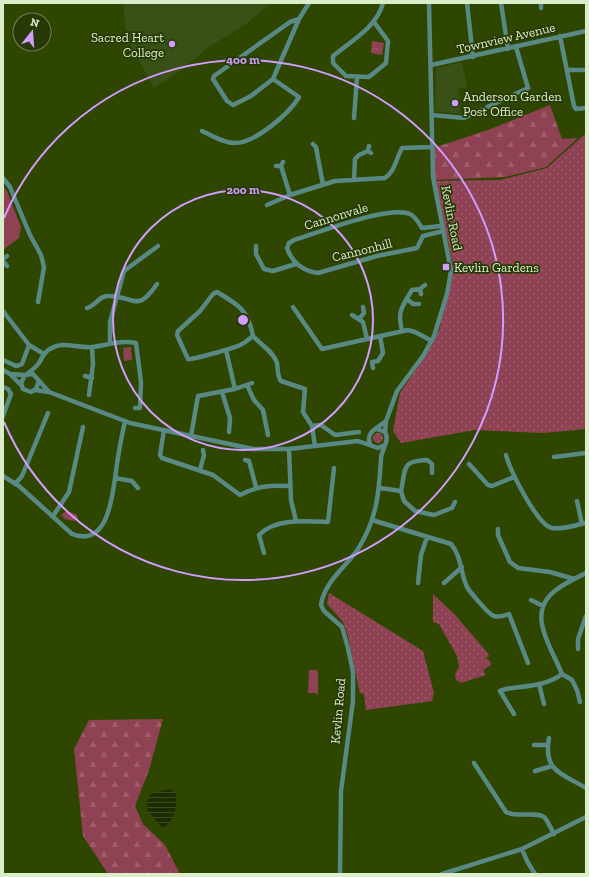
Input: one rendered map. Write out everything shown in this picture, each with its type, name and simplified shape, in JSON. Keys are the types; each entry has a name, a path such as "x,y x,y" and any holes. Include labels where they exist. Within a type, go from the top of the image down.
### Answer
{"street":[{"path":"299,19 290,22 214,76 213,79 227,101 233,105 251,96 273,79 299,19 309,3"},
{"path":"374,22 388,40 386,63 369,77 357,78 346,76 333,63 333,56 374,22 381,11 383,3"},
{"name":"Kevlin Road","path":"385,432 386,421 397,391 432,341 449,283 451,271 433,183 429,3"},
{"path":"466,3 473,57"},
{"path":"500,3 508,49"},
{"name":"Townview Avenue","path":"431,65 586,31"},
{"path":"560,36 574,106 576,109 586,108"},
{"path":"432,115 464,118 528,88 516,47"},
{"path":"567,70 586,70"},
{"path":"354,118 357,78"},
{"path":"202,131 225,142 242,142 248,141 275,122 295,104 299,97 273,79"},
{"path":"316,145 323,185"},
{"path":"267,204 335,181 385,178 392,170 402,148 432,147"},
{"path":"354,179 355,159 359,155 370,150"},
{"path":"280,165 290,195"},
{"path":"3,178 10,188 30,235 41,255 44,267 38,302"},
{"name":"Cannonvale","path":"296,264 288,252 288,245 294,240 350,222 378,215 404,213 412,214 422,228 441,226"},
{"name":"Cannonhill","path":"296,264 309,272 318,273 376,256 417,248 424,236 443,231"},
{"path":"110,343 110,322 124,271 158,246"},
{"path":"256,246 256,254 264,269 273,271 296,264"},
{"path":"4,259 7,266"},
{"path":"87,308 92,307 102,297 108,296 138,302 144,300 157,284"},
{"path":"402,331 399,317 407,299 412,290 421,291 425,285"},
{"path":"253,336 242,345 192,360 188,359 176,335 178,331 200,311 213,294 217,292 245,312 250,323 253,336 273,355 277,362 278,378 281,382 305,388 303,412 312,426 315,446"},
{"path":"407,299 413,304 419,304"},
{"path":"293,307 322,349 402,331 415,332 432,341"},
{"path":"358,319 364,313 363,307"},
{"path":"3,311 29,345 44,354"},
{"path":"352,315 363,322 367,339"},
{"path":"373,368 372,362 378,361 383,353 380,336"},
{"path":"21,386 21,380 38,364 44,354 50,349 60,345 73,344 92,347 110,343 136,343 141,382 140,408 135,408"},
{"path":"3,360 16,366 22,364 29,345"},
{"path":"89,395 92,378 92,347"},
{"path":"226,350 235,389"},
{"path":"35,390 38,387 38,364"},
{"path":"3,370 10,374 28,392 35,390 49,392 125,421 253,449 289,449 358,441 378,448 385,445 387,439 385,432 377,429 358,441"},
{"path":"10,374 33,374 49,392"},
{"path":"85,376 92,378"},
{"path":"191,436 198,396 235,389 252,383"},
{"path":"246,385 254,400 263,410 268,435"},
{"path":"3,387 8,389 11,394 3,416"},
{"path":"222,392 230,418 228,432"},
{"path":"15,484 22,476 48,413"},
{"path":"3,476 15,484 72,534 82,538 90,536 97,532 106,518 125,421"},
{"name":"Kevlin Road","path":"377,429 386,421"},
{"path":"312,426 321,425 335,435 359,432"},
{"path":"53,516 71,487 83,427"},
{"path":"164,430 160,455 162,458 214,476 240,495 256,487 273,485 289,486"},
{"path":"369,435 370,444"},
{"name":"Kevlin Road","path":"340,874 341,791 352,701 353,672 342,627 324,611 321,607 321,602 325,592 334,579 358,549 372,520 380,488 382,457 385,445"},
{"name":"Kevlin Road","path":"378,448 382,457"},
{"path":"289,449 289,486 296,521"},
{"path":"200,470 204,455 203,450"},
{"path":"554,457 586,453"},
{"path":"506,455 514,477 543,524 558,528 584,523 577,501"},
{"path":"245,460 249,461 256,487"},
{"path":"432,473 432,464 428,460 411,461 408,463 401,491 404,501 415,511 434,516 452,508 455,502"},
{"path":"470,464 488,485 492,486 514,477"},
{"path":"264,553 260,534 263,530 287,522 328,522 334,468"},
{"path":"115,478 132,481 138,488"},
{"path":"380,488 401,491"},
{"path":"372,520 450,544 456,550 468,588 491,615 502,616 509,614 528,663"},
{"path":"498,529 498,535 510,562 518,568 550,572 574,579"},
{"path":"418,583 422,555 427,537"},
{"path":"444,583 462,567"},
{"path":"580,702 577,690 572,680 562,674 540,622 543,606 556,590 574,579 585,575"},
{"path":"530,600 543,606"},
{"path":"578,649 578,640 586,616"},
{"path":"514,714 500,691 539,684 556,679 562,674"},
{"path":"539,684 544,704"},
{"path":"549,738 546,752 550,764 586,788"},
{"path":"534,745 548,745"},
{"path":"474,763 506,812 519,815 538,815 544,817 554,834"},
{"path":"535,771 552,766"},
{"path":"442,874 522,849 586,817"},
{"path":"522,849 535,874"}],"shaded area":[{"name":"Sacred Heart College","path":"123,3 271,3 246,24 206,49 183,69 154,88 127,39"},
{"path":"462,62 467,87 458,89 461,114 435,111 436,68"},
{"path":"170,789 175,792 176,808 170,822 162,828 147,810 147,802 150,794"}],"green space":[{"path":"372,41 384,43 382,55 371,53"},
{"path":"550,105 562,139 578,138 546,167 505,177 434,180 433,148 488,130"},
{"path":"584,135 586,135 586,429 543,433 475,430 401,443 393,431 400,393 429,350 439,330 453,272 435,181 500,180 547,168"},
{"path":"3,186 7,191 21,227 19,238 3,250"},
{"path":"131,347 132,360 124,361 123,348"},
{"path":"376,433 380,433 383,438 380,443 376,443 373,440 373,436"},
{"path":"66,511 76,514 78,519 74,521 65,519 61,515"},
{"path":"329,593 423,651 434,693 432,701 366,710 364,694 360,693 348,636 343,622 327,604"},
{"path":"433,594 455,615 487,652 489,656 478,662 486,675 461,683 456,680 455,674 459,667 457,656 439,624 433,622"},
{"path":"486,658 490,661 491,665 483,670 478,662"},
{"path":"309,670 317,670 318,672 318,695 315,693 308,693"},
{"path":"163,719 149,770 135,806 143,824 165,845 180,874 108,874 83,836 74,749 89,720"}],"place":[{"name":"Sacred Heart College","path":"172,44"},
{"name":"Anderson Garden Post Office","path":"455,103"},
{"name":"Kevlin Gardens","path":"446,267"}]}
